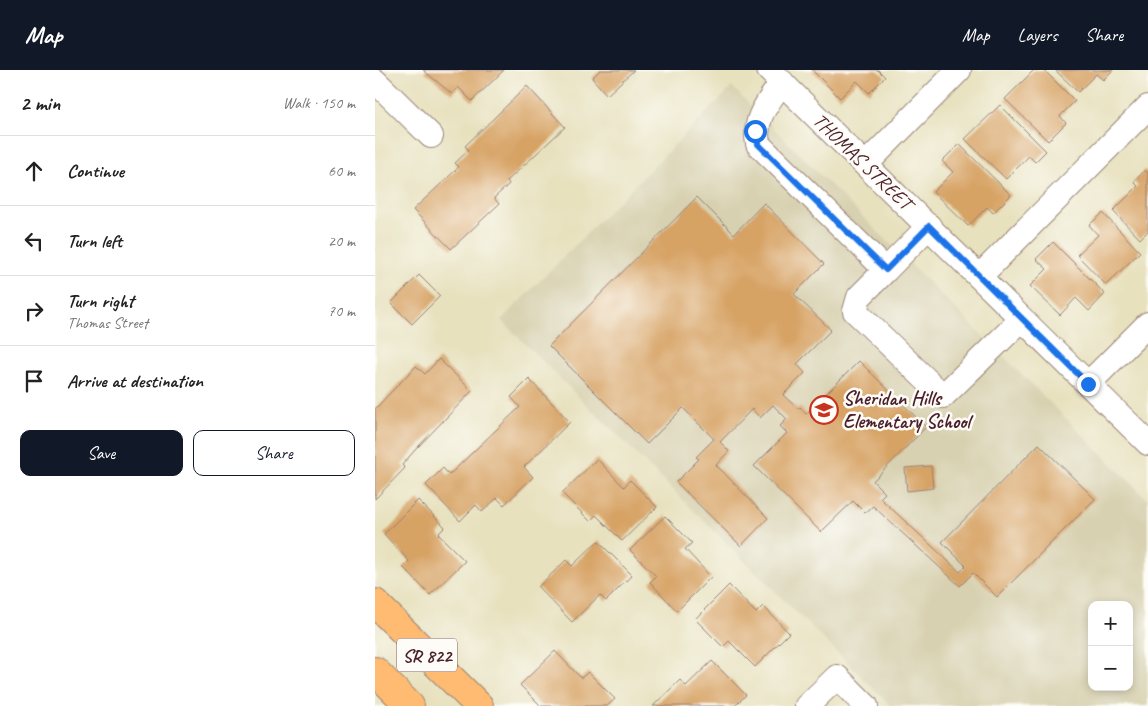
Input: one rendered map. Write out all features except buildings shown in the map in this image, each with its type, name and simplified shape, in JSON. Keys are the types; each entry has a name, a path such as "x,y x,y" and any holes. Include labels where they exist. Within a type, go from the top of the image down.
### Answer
{"main road":[{"name":"SR 822","path":"375,603 479,706"},
{"name":"SR 822","path":"375,671 410,706"}],"street":[{"path":"866,164 959,70"},
{"path":"775,76 758,117 755,131 758,144 886,270"},
{"name":"THOMAS STREET","path":"775,76 1148,443"},
{"path":"375,81 431,136"},
{"path":"979,276 1148,107"},
{"path":"929,226 859,297 855,311 943,396 1022,319"},
{"path":"1088,384 1148,324"},
{"path":"807,706 837,677 866,706"}],"shaded area":[{"name":"Sheridan Hills Elementary School","path":"732,87 1148,500 1148,706 891,706 501,320"}],"place":[{"name":"Sheridan Hills Elementary School","path":"824,410"}],"route":[{"path":"755,131 758,144 886,270 929,226 1088,384"}]}
